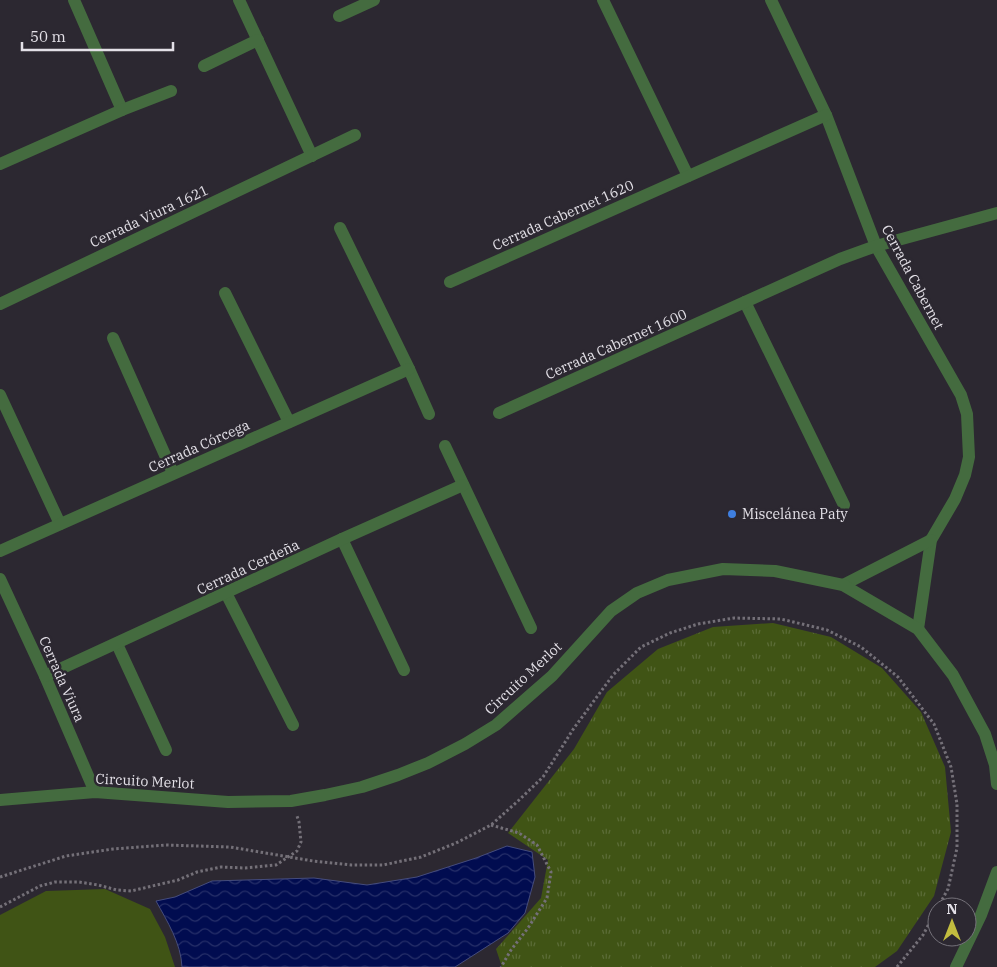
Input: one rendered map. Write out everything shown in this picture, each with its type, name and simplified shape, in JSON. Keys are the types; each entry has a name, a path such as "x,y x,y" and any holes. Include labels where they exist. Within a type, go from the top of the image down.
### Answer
{"street":[{"path":"74,0 122,110"},
{"path":"239,0 312,156"},
{"path":"339,16 374,0"},
{"path":"603,0 688,176"},
{"name":"Cerrada Cabernet","path":"771,0 826,115 876,246 961,395 967,414 969,457 965,475 955,500 931,540 918,629"},
{"path":"204,66 258,40"},
{"path":"1,160 171,91"},
{"name":"Cerrada Cabernet 1620","path":"450,282 826,115"},
{"name":"Cerrada Viura 1621","path":"0,304 355,134"},
{"name":"Cerrada Cabernet 1600","path":"499,413 840,259 876,246 997,213"},
{"path":"340,228 409,368 429,414"},
{"path":"225,293 289,422"},
{"path":"745,302 844,506"},
{"path":"113,338 173,473"},
{"name":"Cerrada Córcega","path":"0,550 409,368"},
{"path":"0,395 60,524"},
{"path":"446,446 531,628"},
{"name":"Cerrada Cerdeña","path":"46,676 342,539 464,485"},
{"path":"342,539 404,670"},
{"path":"843,585 931,540"},
{"name":"Circuito Merlot","path":"0,800 95,792 228,802 291,801 325,796 362,787 428,763 496,725 552,676 611,611 637,593 668,580 723,569 775,572 843,585 918,629 953,675 991,731 997,784"},
{"name":"Cerrada Viura","path":"0,579 46,676 95,792"},
{"path":"226,593 293,725"},
{"path":"117,644 166,750"},
{"path":"956,967 981,915 997,872"}],"path":[{"path":"0,877 66,856 113,849 166,845 230,847 351,866 383,865 421,857 456,843 491,825 518,801 543,777 574,728 613,675 641,647 670,633 698,624 734,618 781,619 827,630 861,648 898,677 934,724 951,767 957,804 956,848 948,888 944,897"},
{"path":"0,907 40,886 55,882 98,884 117,890 130,891 178,880 197,872 221,868 276,865 297,851 301,842 299,822 291,801"},
{"path":"491,825 519,833 537,845 551,872 547,898 501,967"},
{"path":"897,967 927,928"}],"green space":[{"path":"773,623 831,637 882,668 921,712 945,767 951,832 934,896 927,897 927,906 897,951 875,967 502,967 496,949 541,898 548,860 508,833 574,749 607,692 658,649 713,627"},
{"path":"105,889 150,909 165,937 175,967 0,967 0,915 46,891"}],"water":[{"path":"507,846 532,852 535,877 525,913 508,933 455,967 182,967 176,941 156,901 175,897 212,881 314,878 367,885 417,877"}],"place":[{"name":"Miscelánea Paty","path":"732,514"}]}
